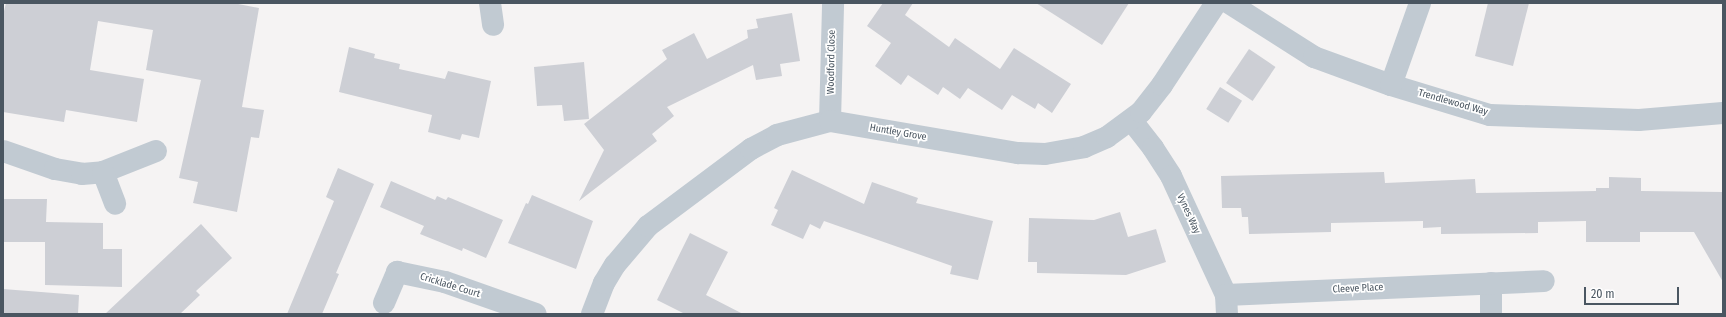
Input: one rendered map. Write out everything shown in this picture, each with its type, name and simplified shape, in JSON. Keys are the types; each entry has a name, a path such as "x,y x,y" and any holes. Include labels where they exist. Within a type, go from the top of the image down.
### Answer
{"street":[{"path":"490,3 493,25"},
{"name":"Woodford Close","path":"830,121 833,3"},
{"name":"Huntley Grove","path":"592,314 604,283 615,265 648,226 760,144 788,130 830,121 1030,154 1084,147 1107,138 1132,121 1162,85 1216,3"},
{"name":"Trendlewood Way","path":"1229,3 1314,57 1391,85 1490,115 1639,120 1723,113"},
{"path":"1391,85 1420,3"},
{"name":"Vynes Way","path":"1132,121 1153,148 1171,176 1227,305"},
{"path":"3,151 68,172 103,172 156,151"},
{"path":"103,172 115,204"},
{"name":"Cricklade Court","path":"384,303 397,272 445,282 536,314"},
{"name":"Cleeve Place","path":"1227,305 1491,283 1544,281"},
{"path":"1491,283 1492,314"}],"building":[{"path":"6,3 233,3 259,8 242,107 264,110 259,138 251,137 237,212 193,203 198,182 179,178 201,80 146,70 153,30 98,21 90,70 144,79 137,122 66,110 64,122 3,112 3,15"},
{"path":"883,3 913,3 905,15 949,47 955,38 1000,69 1014,48 1071,84 1052,113 1038,103 1035,109 1012,95 1002,110 968,88 960,99 943,87 938,95 908,75 901,85 875,66 891,43 867,26"},
{"path":"1036,3 1129,3 1102,45"},
{"path":"1488,3 1529,3 1513,66 1475,56"},
{"path":"792,13 800,61 780,64 782,76 756,80 753,65 667,107 674,116 652,134 657,141 579,201 604,150 584,124 667,59 662,50 694,33 707,59 748,38 747,30 758,28 756,19"},
{"path":"349,47 375,54 374,58 400,64 399,69 445,79 448,71 491,81 479,138 462,134 460,140 428,132 432,115 339,92"},
{"path":"1249,49 1276,67 1253,101 1226,83"},
{"path":"584,62 589,119 564,121 562,105 537,106 534,67"},
{"path":"1220,87 1242,101 1228,123 1206,109"},
{"path":"338,168 374,184 336,273 339,274 322,314 287,314 334,201 326,197"},
{"path":"792,170 864,204 872,182 918,198 916,203 993,221 978,280 950,274 952,266 824,221 820,229 810,224 803,239 771,225 778,210 774,208"},
{"path":"1384,172 1385,183 1475,179 1476,193 1596,191 1596,188 1609,188 1609,177 1641,178 1641,191 1723,192 1723,282 1694,232 1640,232 1640,242 1586,242 1586,221 1538,222 1538,233 1441,234 1441,227 1423,228 1423,221 1331,223 1331,232 1249,234 1248,217 1242,217 1241,208 1222,208 1221,176"},
{"path":"391,181 435,200 437,196 446,200 448,197 503,220 486,258 463,248 462,251 420,234 424,226 380,207"},
{"path":"532,195 593,221 576,269 508,243 526,203 528,204"},
{"path":"3,199 47,199 46,222 103,223 103,249 122,249 122,287 45,285 45,242 3,242"},
{"path":"1120,212 1128,237 1156,229 1166,262 1126,275 1037,273 1037,262 1028,262 1029,218 1094,220"},
{"path":"201,224 232,258 196,291 200,295 180,314 105,314"},
{"path":"690,233 728,252 706,295 743,314 685,314 657,300"},
{"path":"3,289 79,295 78,314 3,314"}]}
